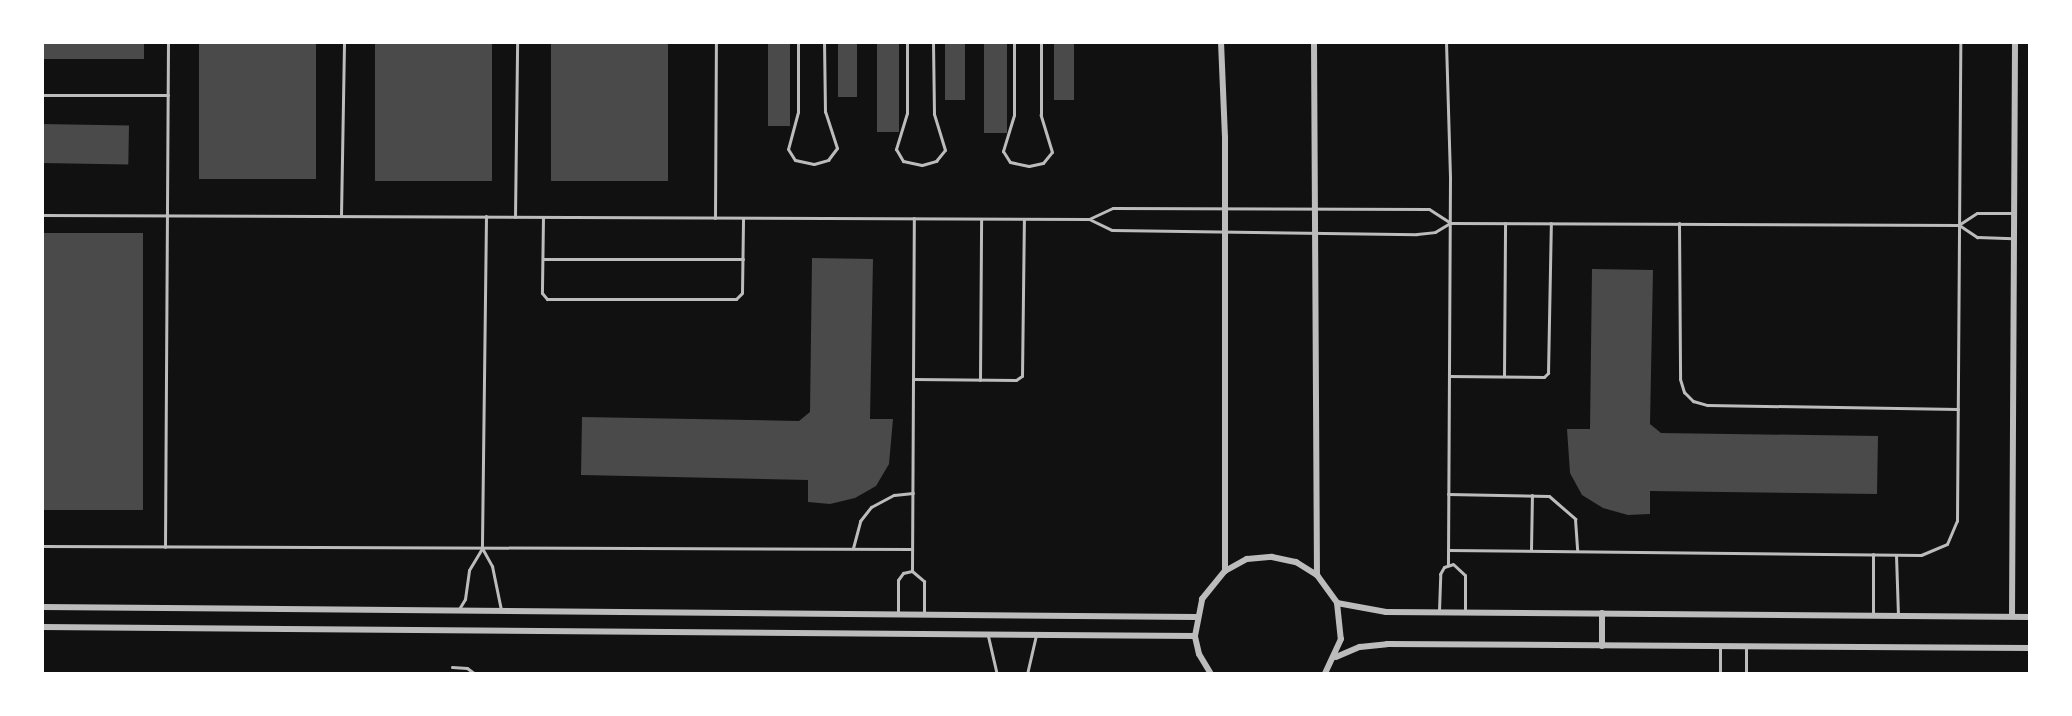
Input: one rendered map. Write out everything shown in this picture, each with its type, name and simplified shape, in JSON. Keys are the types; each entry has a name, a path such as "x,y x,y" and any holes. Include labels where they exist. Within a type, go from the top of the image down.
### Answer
{"street":[{"path":"1221,42 1226,209 1225,571"},
{"path":"1314,42 1318,210 1317,575"},
{"path":"2012,616 2015,42"},
{"path":"1211,674 1199,654 1196,617 1212,583 1225,571 1247,559 1272,557 1296,562 1317,575 1337,603 1341,621 1336,657 1326,674"},
{"path":"1337,603 1364,611 1439,613 2030,617"},
{"path":"42,607 1196,617"},
{"path":"1602,613 1602,646"},
{"path":"42,627 1196,636"},
{"path":"1336,657 1360,647 1387,644 2030,648"}],"lane":[{"path":"165,547 168,42"},
{"path":"341,216 344,42"},
{"path":"515,217 516,42"},
{"path":"715,218 716,42"},
{"path":"798,42 798,112 788,149 795,160 814,164 832,157 837,148 825,112 824,42"},
{"path":"907,42 907,113 896,149 903,161 922,165 936,161 945,150 934,114 933,42"},
{"path":"1014,42 1014,115 1003,151 1010,162 1029,166 1043,163 1052,152 1041,115 1041,42"},
{"path":"1439,613 1440,574 1448,565 1450,223 1446,42"},
{"path":"1448,550 1896,554 1935,552 1947,544 1956,529 1960,42"},
{"path":"42,95 168,94"},
{"path":"42,215 1089,219 1113,208 1429,209 1450,223"},
{"path":"1959,225 1977,213 2014,213"},
{"path":"486,216 482,548 492,566 501,610"},
{"path":"543,217 542,293 547,299 736,299 742,293 743,218"},
{"path":"912,571 914,218"},
{"path":"980,380 981,219"},
{"path":"914,380 980,380 1022,376 1024,219"},
{"path":"1089,219 1112,230 1429,234 1450,223 1959,225 1977,237 2014,238"},
{"path":"1504,376 1505,223"},
{"path":"1449,376 1544,377 1548,373 1551,223"},
{"path":"1679,223 1680,379 1684,392 1694,401 1707,405 1958,409"},
{"path":"543,259 743,259"},
{"path":"853,549 860,521 871,507 894,495 913,493"},
{"path":"1448,494 1549,496 1572,513 1577,526 1577,551"},
{"path":"1531,550 1532,495"},
{"path":"42,546 912,549"},
{"path":"459,610 465,599 469,570 482,548"},
{"path":"1873,554 1873,615"},
{"path":"1896,554 1898,616"},
{"path":"1448,565 1461,567 1466,575 1465,613"},
{"path":"898,614 898,580 903,573 912,571"},
{"path":"912,571 924,581 924,614"},
{"path":"988,634 997,674"},
{"path":"1027,674 1036,634"},
{"path":"1720,647 1720,674"},
{"path":"1746,647 1746,674"},
{"path":"452,667 467,668 475,674"}],"building":[{"path":"42,42 144,42 144,59 42,59"},
{"path":"199,42 316,42 316,179 199,179"},
{"path":"375,42 492,42 492,181 375,181"},
{"path":"551,42 668,42 668,181 551,181"},
{"path":"768,42 790,42 790,126 768,126"},
{"path":"838,42 857,42 857,97 838,97"},
{"path":"877,42 899,42 899,132 877,132"},
{"path":"945,42 965,42 965,100 945,100"},
{"path":"984,42 1007,42 1007,133 984,133"},
{"path":"1054,42 1074,42 1074,100 1054,100"},
{"path":"42,124 129,126 128,165 42,163"},
{"path":"42,233 143,233 143,510 42,510"},
{"path":"812,258 873,259 870,419 893,419 889,464 876,486 855,498 830,504 808,502 808,480 581,475 582,417 799,421 810,412"},
{"path":"1592,269 1653,270 1650,424 1661,433 1878,436 1877,494 1650,491 1650,514 1628,515 1603,508 1582,495 1570,473 1567,429 1590,429"}]}
